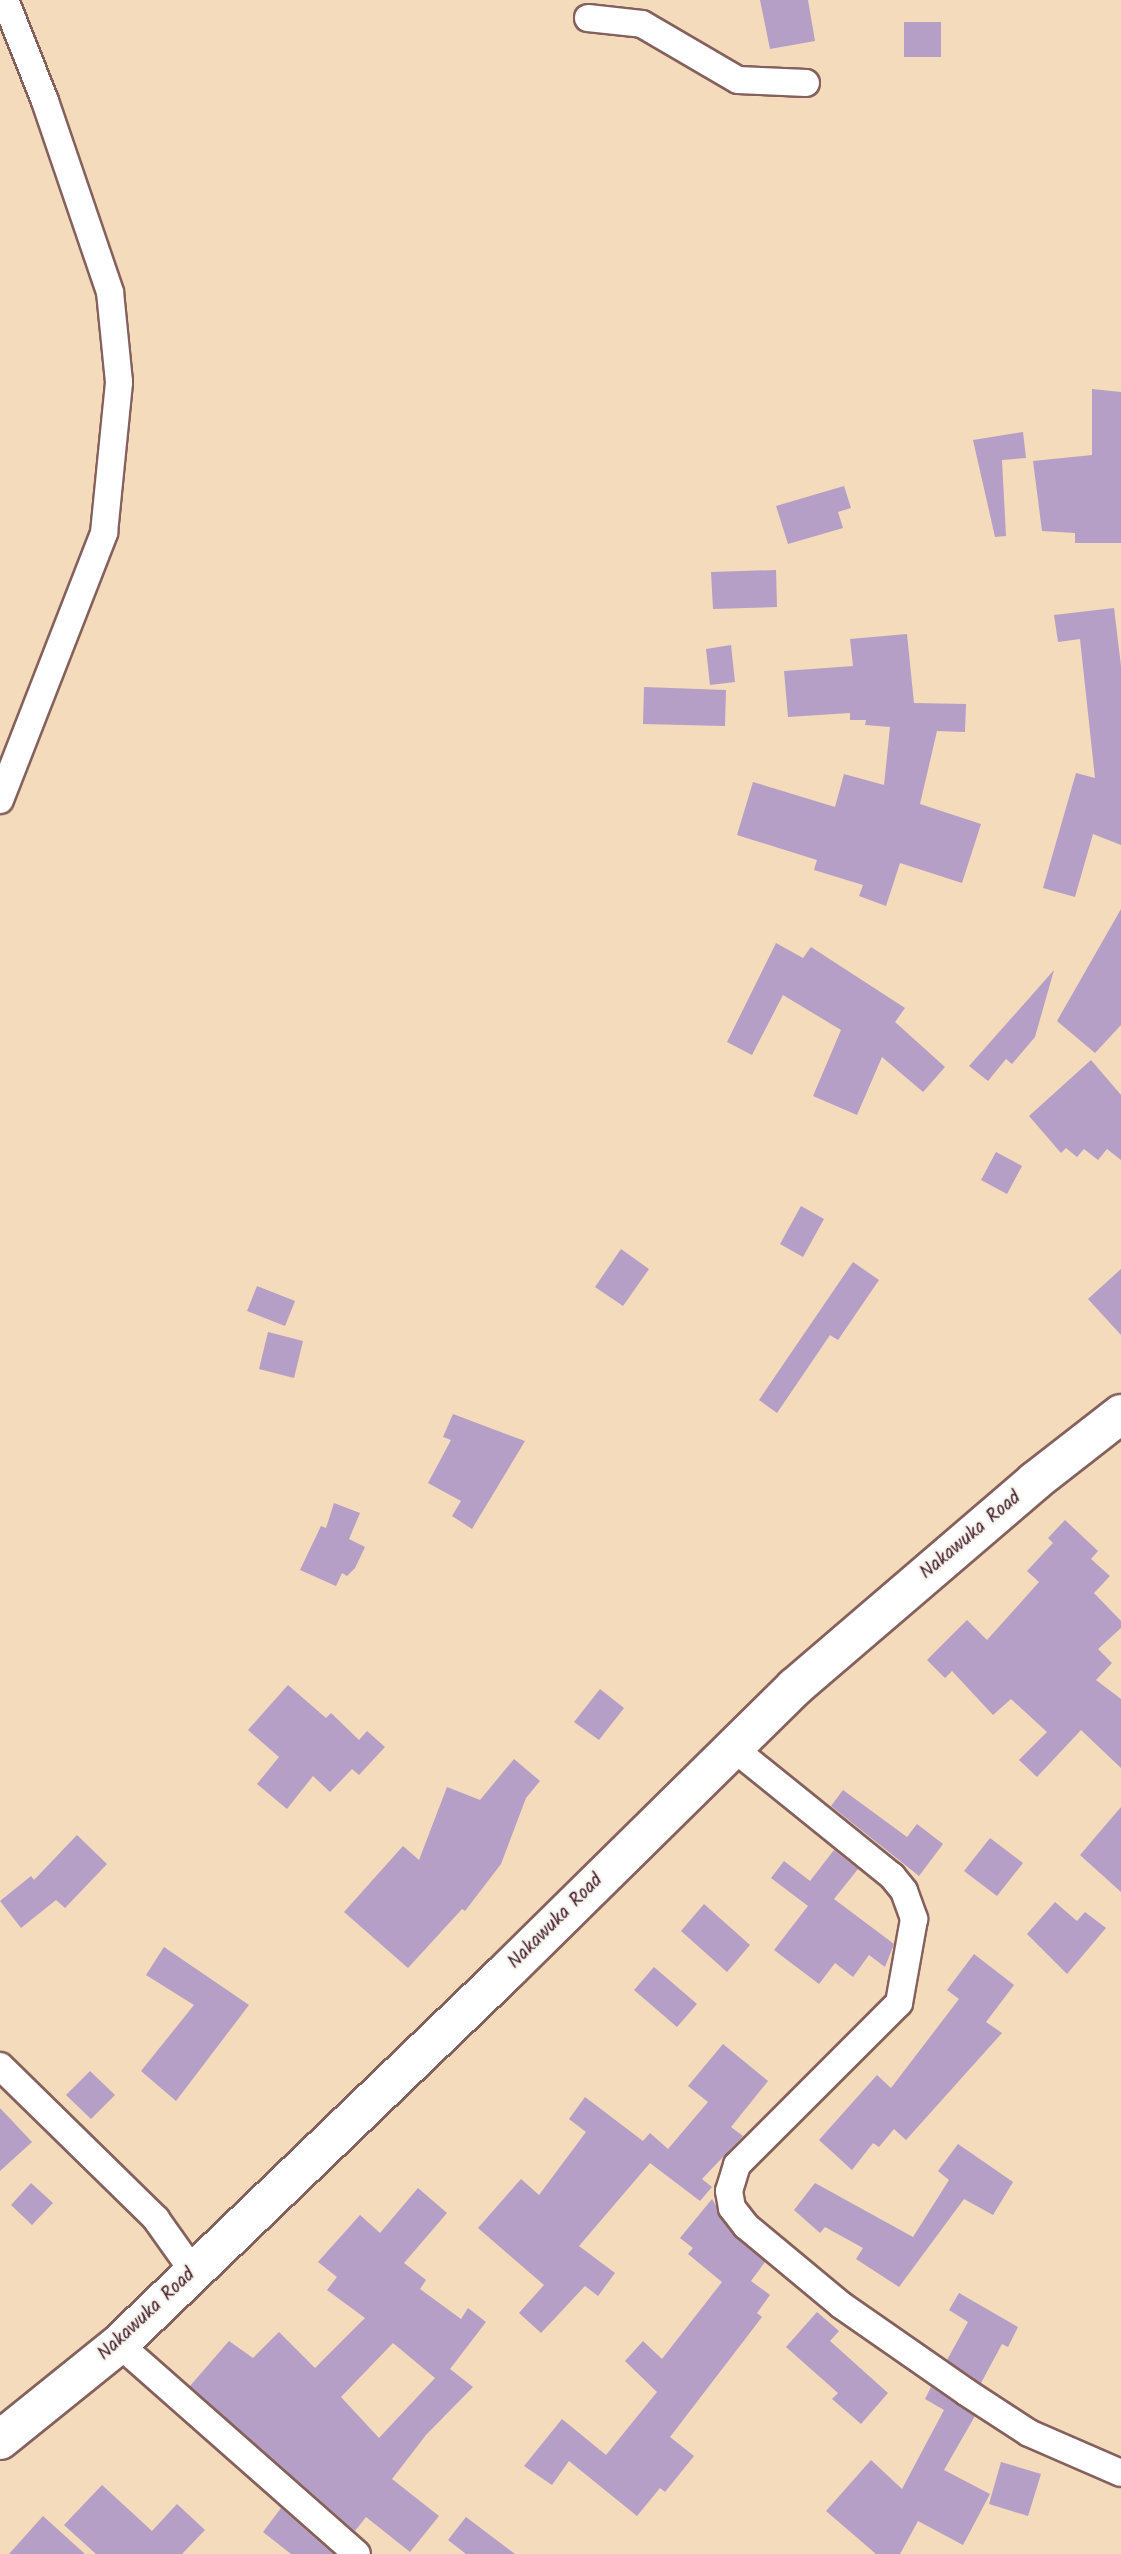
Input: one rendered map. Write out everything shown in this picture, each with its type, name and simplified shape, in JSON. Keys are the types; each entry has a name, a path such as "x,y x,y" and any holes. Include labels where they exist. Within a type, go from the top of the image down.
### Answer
{"main road":[{"name":"Nakawuka Road","path":"0,2440 119,2344 508,1970 732,1747 836,1651 1121,1415"}],"street":[{"path":"0,800 104,533 119,382 110,292 46,101 5,0"},
{"path":"588,18 642,24 738,80 806,83"},
{"path":"732,1747 892,1876 904,1891 914,1919 899,2004 737,2165 729,2191 732,2208 746,2226 841,2305 967,2392 1029,2432 1121,2473"},
{"path":"0,2067 156,2219 193,2271"},
{"path":"119,2344 356,2554"}],"building":[{"path":"760,0 808,0 815,41 770,49"},
{"path":"904,22 941,22 941,57 904,57"},
{"path":"1092,389 1121,392 1121,543 1075,543 1075,533 1042,531 1033,461 1092,455"},
{"path":"1023,432 1026,458 1002,460 1006,536 995,537 973,440"},
{"path":"844,486 851,508 838,512 843,528 788,544 776,506"},
{"path":"776,570 777,607 713,609 711,572"},
{"path":"1114,608 1121,666 1121,845 1093,834 1075,897 1043,888 1076,773 1095,778 1080,639 1058,642 1054,615"},
{"path":"907,634 914,703 966,704 965,732 937,731 920,804 981,824 962,883 900,863 886,906 859,896 863,885 814,870 817,860 737,835 753,782 835,807 844,774 884,785 890,727 865,725 866,720 850,720 850,713 788,717 784,671 853,666 850,639"},
{"path":"731,645 735,682 710,685 706,649"},
{"path":"644,687 726,690 725,726 643,724"},
{"path":"1121,909 1121,1025 1095,1053 1057,1021"},
{"path":"776,943 803,958 811,947 905,1008 895,1022 945,1067 923,1092 882,1057 857,1115 813,1096 841,1030 783,995 752,1055 727,1042"},
{"path":"1054,970 1035,1037 1012,1064 1006,1059 988,1081 969,1066"},
{"path":"1091,1060 1121,1095 1121,1160 1107,1149 1098,1160 1084,1149 1077,1157 1066,1148 1061,1153 1029,1116"},
{"path":"996,1152 1022,1166 1007,1194 981,1180"},
{"path":"801,1206 824,1219 803,1257 780,1244"},
{"path":"621,1249 649,1269 623,1306 595,1287"},
{"path":"853,1262 879,1280 838,1340 830,1335 777,1413 759,1400"},
{"path":"1121,1269 1121,1335 1088,1299"},
{"path":"257,1286 295,1301 285,1326 247,1311"},
{"path":"268,1332 303,1341 294,1378 259,1369"},
{"path":"453,1414 525,1441 472,1529 452,1516 461,1501 428,1483 451,1440 443,1437"},
{"path":"334,1503 360,1513 349,1539 365,1547 355,1568 347,1576 342,1573 336,1586 300,1570 321,1526 326,1528"},
{"path":"1065,1520 1098,1551 1091,1559 1110,1576 1094,1593 1121,1621 1121,1628 1098,1649 1112,1663 1096,1680 1121,1699 1121,1768 1081,1730 1037,1777 1019,1760 1047,1732 1011,1699 993,1715 952,1671 945,1678 927,1660 967,1620 987,1640 1039,1582 1027,1571 1053,1543 1048,1538"},
{"path":"288,1685 326,1718 331,1713 359,1740 367,1731 385,1747 359,1775 352,1769 330,1792 313,1776 287,1809 257,1784 279,1757 248,1730"},
{"path":"600,1689 624,1708 599,1740 574,1722"},
{"path":"514,1759 540,1781 526,1798 501,1864 465,1911 462,1909 408,1968 344,1912 403,1846 419,1860 447,1787 480,1800"},
{"path":"843,1790 907,1837 917,1824 943,1844 919,1876 831,1806"},
{"path":"1121,1807 1121,1892 1080,1855"},
{"path":"77,1835 107,1864 65,1908 56,1900 21,1928 0,1901 31,1876 34,1880"},
{"path":"990,1838 1023,1863 997,1896 964,1871"},
{"path":"834,1850 858,1869 834,1899 894,1944 885,1967 869,1955 853,1977 835,1963 819,1984 774,1950 808,1906 771,1878 784,1861 810,1881"},
{"path":"1055,1902 1077,1921 1085,1912 1106,1928 1067,1974 1027,1934"},
{"path":"704,1904 750,1945 727,1972 681,1931"},
{"path":"164,1947 249,2005 176,2101 141,2071 194,2005 146,1975"},
{"path":"974,1954 1014,1985 986,2022 1002,2033 906,2140 894,2129 879,2147 873,2143 852,2170 819,2140 877,2075 891,2088 959,1999 947,1990"},
{"path":"654,1967 697,2004 677,2027 634,1990"},
{"path":"723,2044 768,2081 731,2127 743,2136 702,2179 712,2187 700,2201 650,2163 579,2246 615,2273 598,2296 585,2286 541,2333 519,2313 544,2285 478,2228 521,2179 539,2195 586,2132 569,2119 585,2097 643,2141 650,2133 668,2149 708,2102 688,2086"},
{"path":"90,2071 115,2095 91,2119 66,2095"},
{"path":"0,2108 32,2142 0,2171"},
{"path":"958,2144 1013,2182 993,2215 964,2199 899,2287 856,2259 863,2248 825,2227 820,2233 794,2210 815,2183 913,2237 949,2180 938,2171"},
{"path":"31,2183 53,2203 32,2225 11,2205"},
{"path":"418,2188 447,2213 404,2263 426,2280 420,2289 461,2319 468,2308 486,2322 450,2369 473,2387 426,2435 392,2479 439,2516 410,2552 366,2517 355,2531 190,2386 229,2341 253,2358 279,2332 315,2368 365,2318 327,2290 337,2277 318,2262 360,2215 380,2233","holes":["393,2343 435,2378 379,2438 341,2397"]},
{"path":"712,2199 734,2236 765,2262 751,2281 770,2295 757,2313 762,2317 670,2437 694,2456 665,2492 660,2488 637,2516 569,2461 552,2485 524,2466 562,2419 606,2455 657,2392 625,2361 643,2341 662,2359 722,2282 688,2254 693,2248 680,2238"},
{"path":"959,2293 1018,2327 1008,2347 1002,2344 981,2383 947,2360 968,2322 949,2310"},
{"path":"817,2312 839,2331 830,2341 888,2393 861,2424 832,2399 838,2393 786,2347"},
{"path":"931,2387 975,2416 944,2470 990,2494 963,2545 918,2521 900,2554 876,2554 826,2511 871,2460 902,2489 944,2410 925,2399"},
{"path":"1001,2462 1041,2474 1028,2516 989,2504"},
{"path":"102,2485 152,2531 177,2504 205,2530 182,2554 96,2554 64,2525"},
{"path":"281,2508 333,2554 291,2554 263,2532"},
{"path":"43,2516 85,2554 9,2554"},
{"path":"466,2517 515,2554 466,2554 448,2540"}]}
